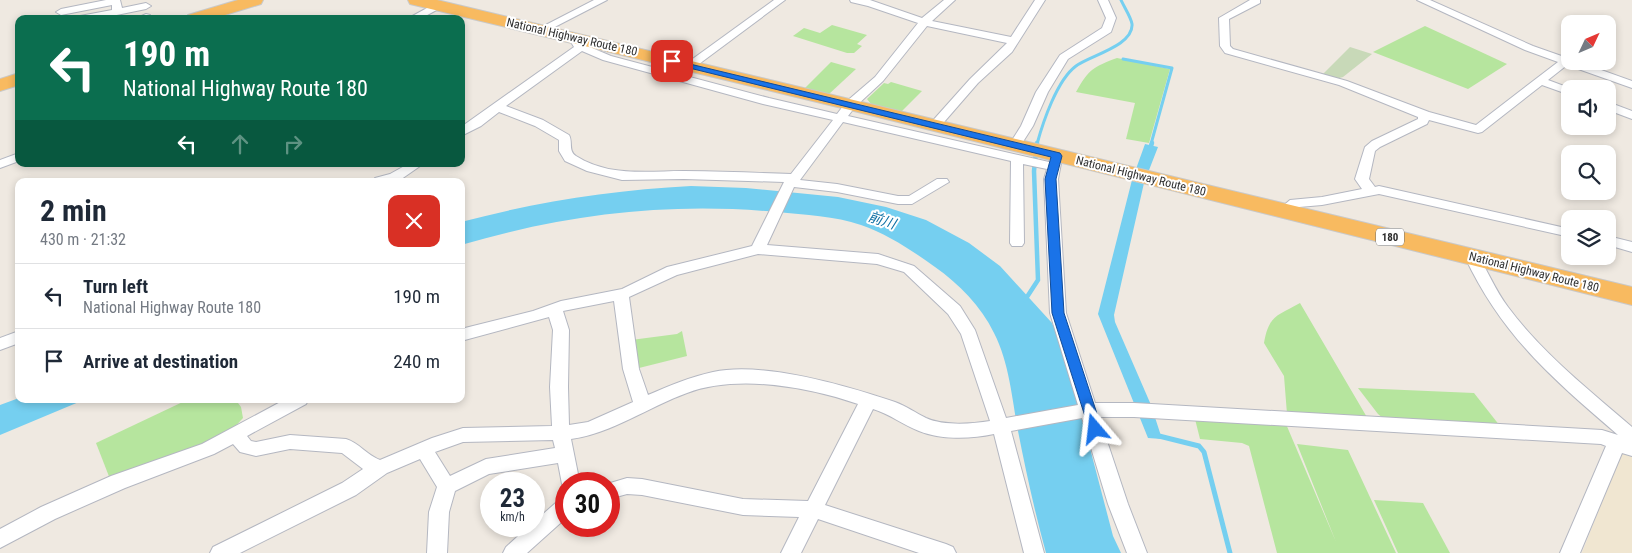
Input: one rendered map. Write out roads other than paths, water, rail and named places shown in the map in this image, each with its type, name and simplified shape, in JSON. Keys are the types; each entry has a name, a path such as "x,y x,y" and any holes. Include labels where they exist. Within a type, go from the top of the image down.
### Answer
{"highway":[{"path":"207,15 255,0"},
{"path":"225,15 273,0"},
{"name":"National Highway Route 180","path":"416,0 541,30 580,43 691,66 846,111 934,126 1019,153 1052,161 1140,176 1632,296"},
{"path":"0,78 15,73"},
{"path":"0,85 15,80"}],"street":[{"path":"541,30 602,0"},
{"path":"691,66 780,0"},
{"path":"855,0 870,3 924,22 1014,41"},
{"path":"758,248 790,183 846,111 879,79 924,22 950,0"},
{"path":"934,126 974,81 1008,50 1040,0"},
{"path":"1017,243 1019,153 1027,126 1042,92 1064,57 1107,30 1111,18 1103,0"},
{"path":"1254,0 1255,3 1251,6 1224,18 1225,46 1229,51 1343,83 1425,115 1478,128 1561,65"},
{"path":"1422,0 1493,32 1561,59"},
{"path":"61,12 116,1 118,12"},
{"path":"102,15 147,3"},
{"path":"419,15 438,5"},
{"path":"465,129 580,43 606,58 757,98 846,111 1019,153"},
{"path":"1591,70 1632,85"},
{"path":"1540,81 1561,89"},
{"path":"497,107 539,123 565,138 564,151 570,158 592,168 622,176 684,175 790,183 837,188 898,200 912,200 942,182"},
{"path":"1616,109 1632,114"},
{"path":"1371,190 1362,179 1368,150 1376,144 1422,121 1425,115"},
{"path":"0,164 15,158"},
{"path":"1052,161 1050,179 1058,313 1118,504 1138,553"},
{"path":"392,178 412,167"},
{"path":"1284,211 1296,203 1322,201 1371,190 1379,190 1561,231"},
{"path":"1616,243 1632,247"},
{"path":"465,333 537,316 554,309 621,294 672,271 758,248 878,259 909,269 954,310 969,334 1005,425 1034,553"},
{"path":"1472,257 1479,276 1510,322 1538,353 1627,442"},
{"path":"621,294 631,369 643,405"},
{"path":"554,309 561,330 559,388 561,433 569,472"},
{"path":"0,344 15,338"},
{"path":"222,552 349,489 380,468 423,449 463,435 561,433 590,429 681,388 714,378 743,376 777,379 869,400 892,408 924,426 968,432 1087,410 1134,410 1602,437 1627,442"},
{"path":"791,553 869,400"},
{"path":"0,539 48,513 118,482 208,449 293,403"},
{"path":"236,434 246,447 256,448 290,442 346,446 365,462 380,468"},
{"path":"1570,553 1627,442"},
{"path":"423,449 447,486"},
{"path":"437,553 439,512 447,486 486,467 565,454"},
{"path":"620,488 642,486 743,506 813,508 946,553"},
{"path":"513,553 555,516"}],"water":[{"path":"1145,144 1158,147 1144,183 1114,315 1115,322 1151,405 1162,439 1148,438 1098,314 1132,180"},
{"name":"前川","path":"691,186 746,188 838,197 886,207 926,220 969,243 1000,266 1052,323 1065,353 1113,536 1121,553 1046,553 1024,462 1007,368 989,323 969,296 953,281 900,243 880,233 851,222 820,216 736,209 657,210 579,218 500,234 465,244 465,221 518,208 575,198"},
{"path":"15,399 15,403 76,403 0,435 0,405"}],"waterway":[{"path":"1037,144 1052,102 1069,72 1082,62 1118,44 1131,32 1132,24 1121,0"},
{"path":"1123,59 1172,68 1151,144"},
{"path":"1025,300 1038,280 1034,171 1037,143"},
{"path":"1150,149 1152,143"},
{"path":"1155,435 1199,446 1204,452 1230,553"}]}
